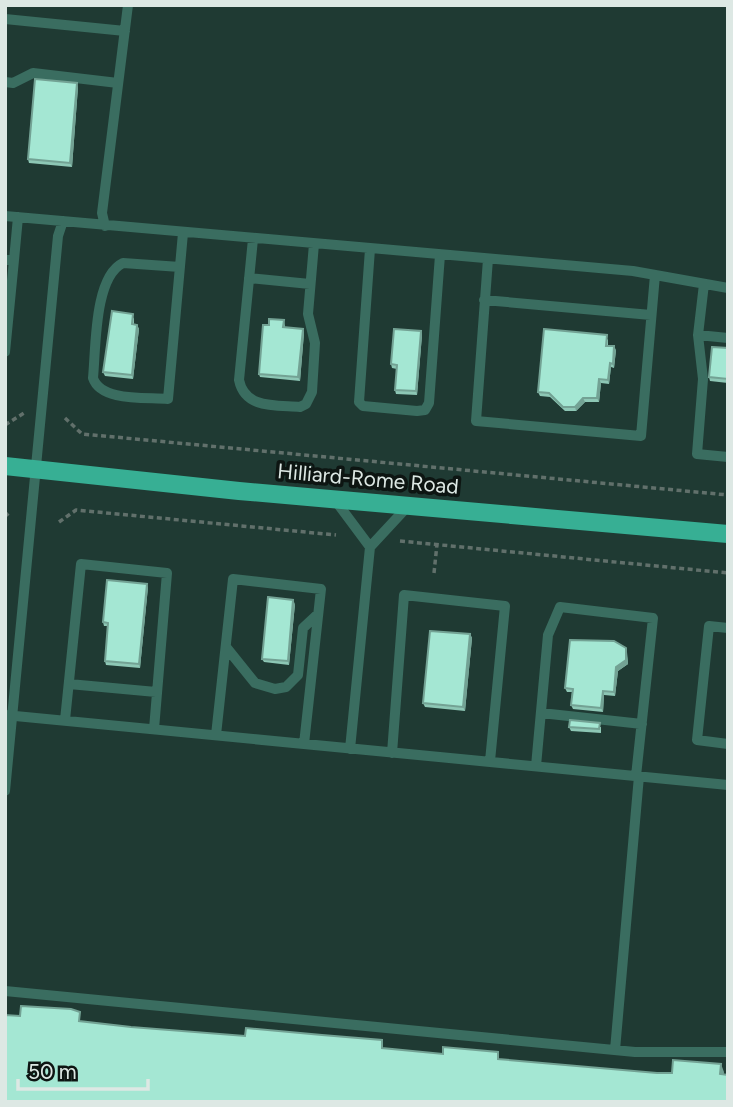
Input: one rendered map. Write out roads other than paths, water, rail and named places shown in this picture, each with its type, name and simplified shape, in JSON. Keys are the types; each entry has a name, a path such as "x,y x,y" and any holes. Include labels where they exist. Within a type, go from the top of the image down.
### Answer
{"main road":[{"name":"Hilliard-Rome Road","path":"5,466 728,534"}],"lane":[{"path":"105,226 102,213 128,5"},
{"path":"5,19 125,32"},
{"path":"5,82 13,83 33,73 118,83"},
{"path":"5,216 655,275 728,288"},
{"path":"5,352 10,260 18,217"},
{"path":"5,791 8,716 36,469 58,236 63,222"},
{"path":"180,267 123,263 109,273 103,288 93,378 95,385 106,393 168,399 180,267 183,233"},
{"path":"253,239 239,380 247,399 257,403 300,407 306,404 312,391 315,343 307,314 314,244"},
{"path":"370,249 359,402 363,406 417,411 425,410 429,403 440,255"},
{"path":"488,259 476,421 641,436 655,275"},
{"path":"249,278 310,284"},
{"path":"704,284 698,335 703,379 697,454 728,457"},
{"path":"484,300 651,315"},
{"path":"698,335 728,338"},
{"path":"335,499 370,548"},
{"path":"349,749 370,548 409,506"},
{"path":"65,720 81,564 167,573 154,729"},
{"path":"216,735 233,579 321,589 304,744"},
{"path":"391,753 404,595 505,606 491,761"},
{"path":"536,766 548,635 560,607 653,618 615,1050"},
{"path":"226,647 255,683 275,689 286,687 298,675 303,628 318,614"},
{"path":"728,628 709,626 697,740 728,744"},
{"path":"69,684 156,692"},
{"path":"541,713 642,724"},
{"path":"8,716 728,785"},
{"path":"5,990 615,1050 728,1052"}]}
